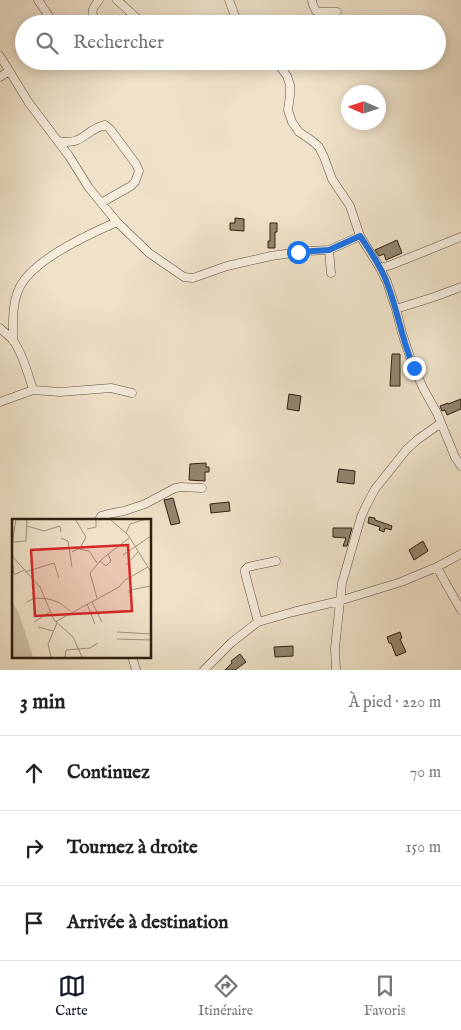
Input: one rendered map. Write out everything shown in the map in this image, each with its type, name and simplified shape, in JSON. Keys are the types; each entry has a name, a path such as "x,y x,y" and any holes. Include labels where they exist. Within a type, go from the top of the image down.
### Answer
{"street":[{"path":"38,0 48,15"},
{"path":"92,15 93,8 99,0"},
{"path":"117,0 133,15"},
{"path":"229,0 235,15"},
{"path":"312,0 316,11 337,12"},
{"path":"0,56 29,102 70,156 88,188 117,222 149,253 184,277 192,278 227,266 263,258 307,251 329,250 360,236"},
{"path":"283,70 287,76 290,95 288,110 292,122 299,132 319,147 332,179 350,206 360,236 387,282 412,363 437,413 455,457 461,466"},
{"path":"0,77 9,71"},
{"path":"58,140 73,142 99,126 105,125 136,164 139,171 135,182 101,202"},
{"path":"13,341 14,306 18,290 28,276 42,262 69,244 117,222"},
{"path":"380,268 461,237"},
{"path":"329,250 332,273"},
{"path":"396,309 461,287"},
{"path":"0,328 13,341 19,352 33,390"},
{"path":"0,402 33,390 60,392 111,388 132,393"},
{"path":"336,670 335,648 342,582 361,517 376,489 407,449 441,423"},
{"path":"100,519 101,516 145,504 175,488 202,488"},
{"path":"204,670 232,642 258,622 340,601 401,582 437,567 461,554"},
{"path":"258,622 245,570 248,567 276,561"},
{"path":"437,567 461,610"}],"building":[{"path":"235,218 244,219 244,231 230,230 230,223 235,223"},
{"path":"270,223 277,223 275,248 268,248"},
{"path":"397,240 402,253 386,260 384,254 379,256 375,250"},
{"path":"392,354 400,354 400,386 390,386"},
{"path":"289,394 301,396 299,411 287,409"},
{"path":"461,399 461,409 447,415 445,410 442,411 440,406"},
{"path":"206,463 206,467 209,467 209,472 205,472 205,481 189,480 190,464"},
{"path":"339,469 355,471 354,484 337,482"},
{"path":"173,498 180,523 171,525 164,500"},
{"path":"229,502 230,511 211,513 210,504"},
{"path":"369,517 392,526 391,530 385,528 384,532 379,530 380,527 368,523"},
{"path":"333,528 352,528 347,546 343,546 346,538 333,537"},
{"path":"423,541 428,551 414,560 409,550"},
{"path":"400,632 402,638 400,639 406,652 396,656 387,637"},
{"path":"293,646 293,656 275,657 274,647"},
{"path":"240,654 246,662 235,670 225,670 232,663 231,661"}],"route":[{"path":"298,252 329,250 360,236 371,251 387,282 414,368"}]}
